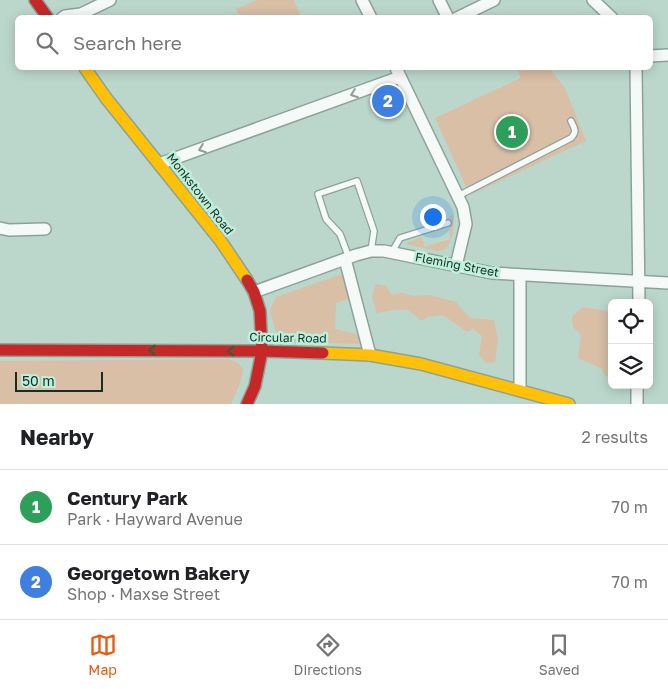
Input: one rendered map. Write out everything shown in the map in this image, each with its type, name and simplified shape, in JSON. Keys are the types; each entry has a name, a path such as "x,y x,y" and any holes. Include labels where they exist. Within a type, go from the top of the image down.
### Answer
{"street":[{"path":"35,0 46,15"},
{"path":"73,15 81,14 110,0"},
{"path":"362,0 370,15"},
{"path":"439,0 446,15"},
{"path":"463,15 494,0"},
{"path":"593,0 609,15"},
{"path":"653,56 668,55"},
{"name":"Monkstown Road","path":"86,70 106,98 220,240 254,292 260,311 262,351 255,386 247,404"},
{"path":"636,70 639,299"},
{"path":"159,164 398,72 463,207 466,224 456,266"},
{"path":"0,228 9,230 45,229"},
{"name":"Fleming Street","path":"254,292 371,251 392,252 492,273 668,283"},
{"path":"347,259 370,355"},
{"path":"520,275 520,390"},
{"name":"Circular Road","path":"0,350 262,351 370,355 421,364 569,404"},
{"path":"637,389 637,404"}],"lane":[{"path":"458,196 571,138 575,130 571,121"},
{"path":"347,259 340,234 326,219 318,194 357,181 374,231 371,251"},
{"path":"392,252 400,238 448,223"}],"shaded area":[{"path":"257,0 294,0 300,15 238,15 236,9"},
{"path":"517,70 551,70 565,88 586,141 470,195 435,118 521,78"},
{"path":"453,215 454,224 451,239 449,232 451,228 448,217"},
{"path":"420,238 425,247 451,239 446,249 438,251 405,244"},
{"path":"345,273 351,298 336,303 335,329 360,335 363,344 288,342 278,336 270,310 276,297"},
{"path":"376,284 386,286 392,295 402,293 414,296 430,295 456,302 470,318 494,320 498,340 495,362 486,363 479,355 482,336 473,329 467,332 443,315 427,317 422,321 408,310 377,313 372,297"},
{"path":"582,307 608,312 608,376 605,376 602,369 578,358 581,335 573,327 572,317"},
{"path":"227,359 236,362 243,369 241,381 231,404 0,404 0,361"}],"traffic: slow":[{"path":"86,70 106,98 220,240 247,280"},
{"path":"323,353 370,355 421,364 569,404"}],"traffic: jam":[{"path":"35,0 46,15"},
{"path":"247,280 254,292 260,311 262,351 255,386 247,404"},
{"path":"0,350 323,353"}],"place":[{"name":"Georgetown Bakery","path":"388,101"},
{"name":"Century Park","path":"512,132"}]}
